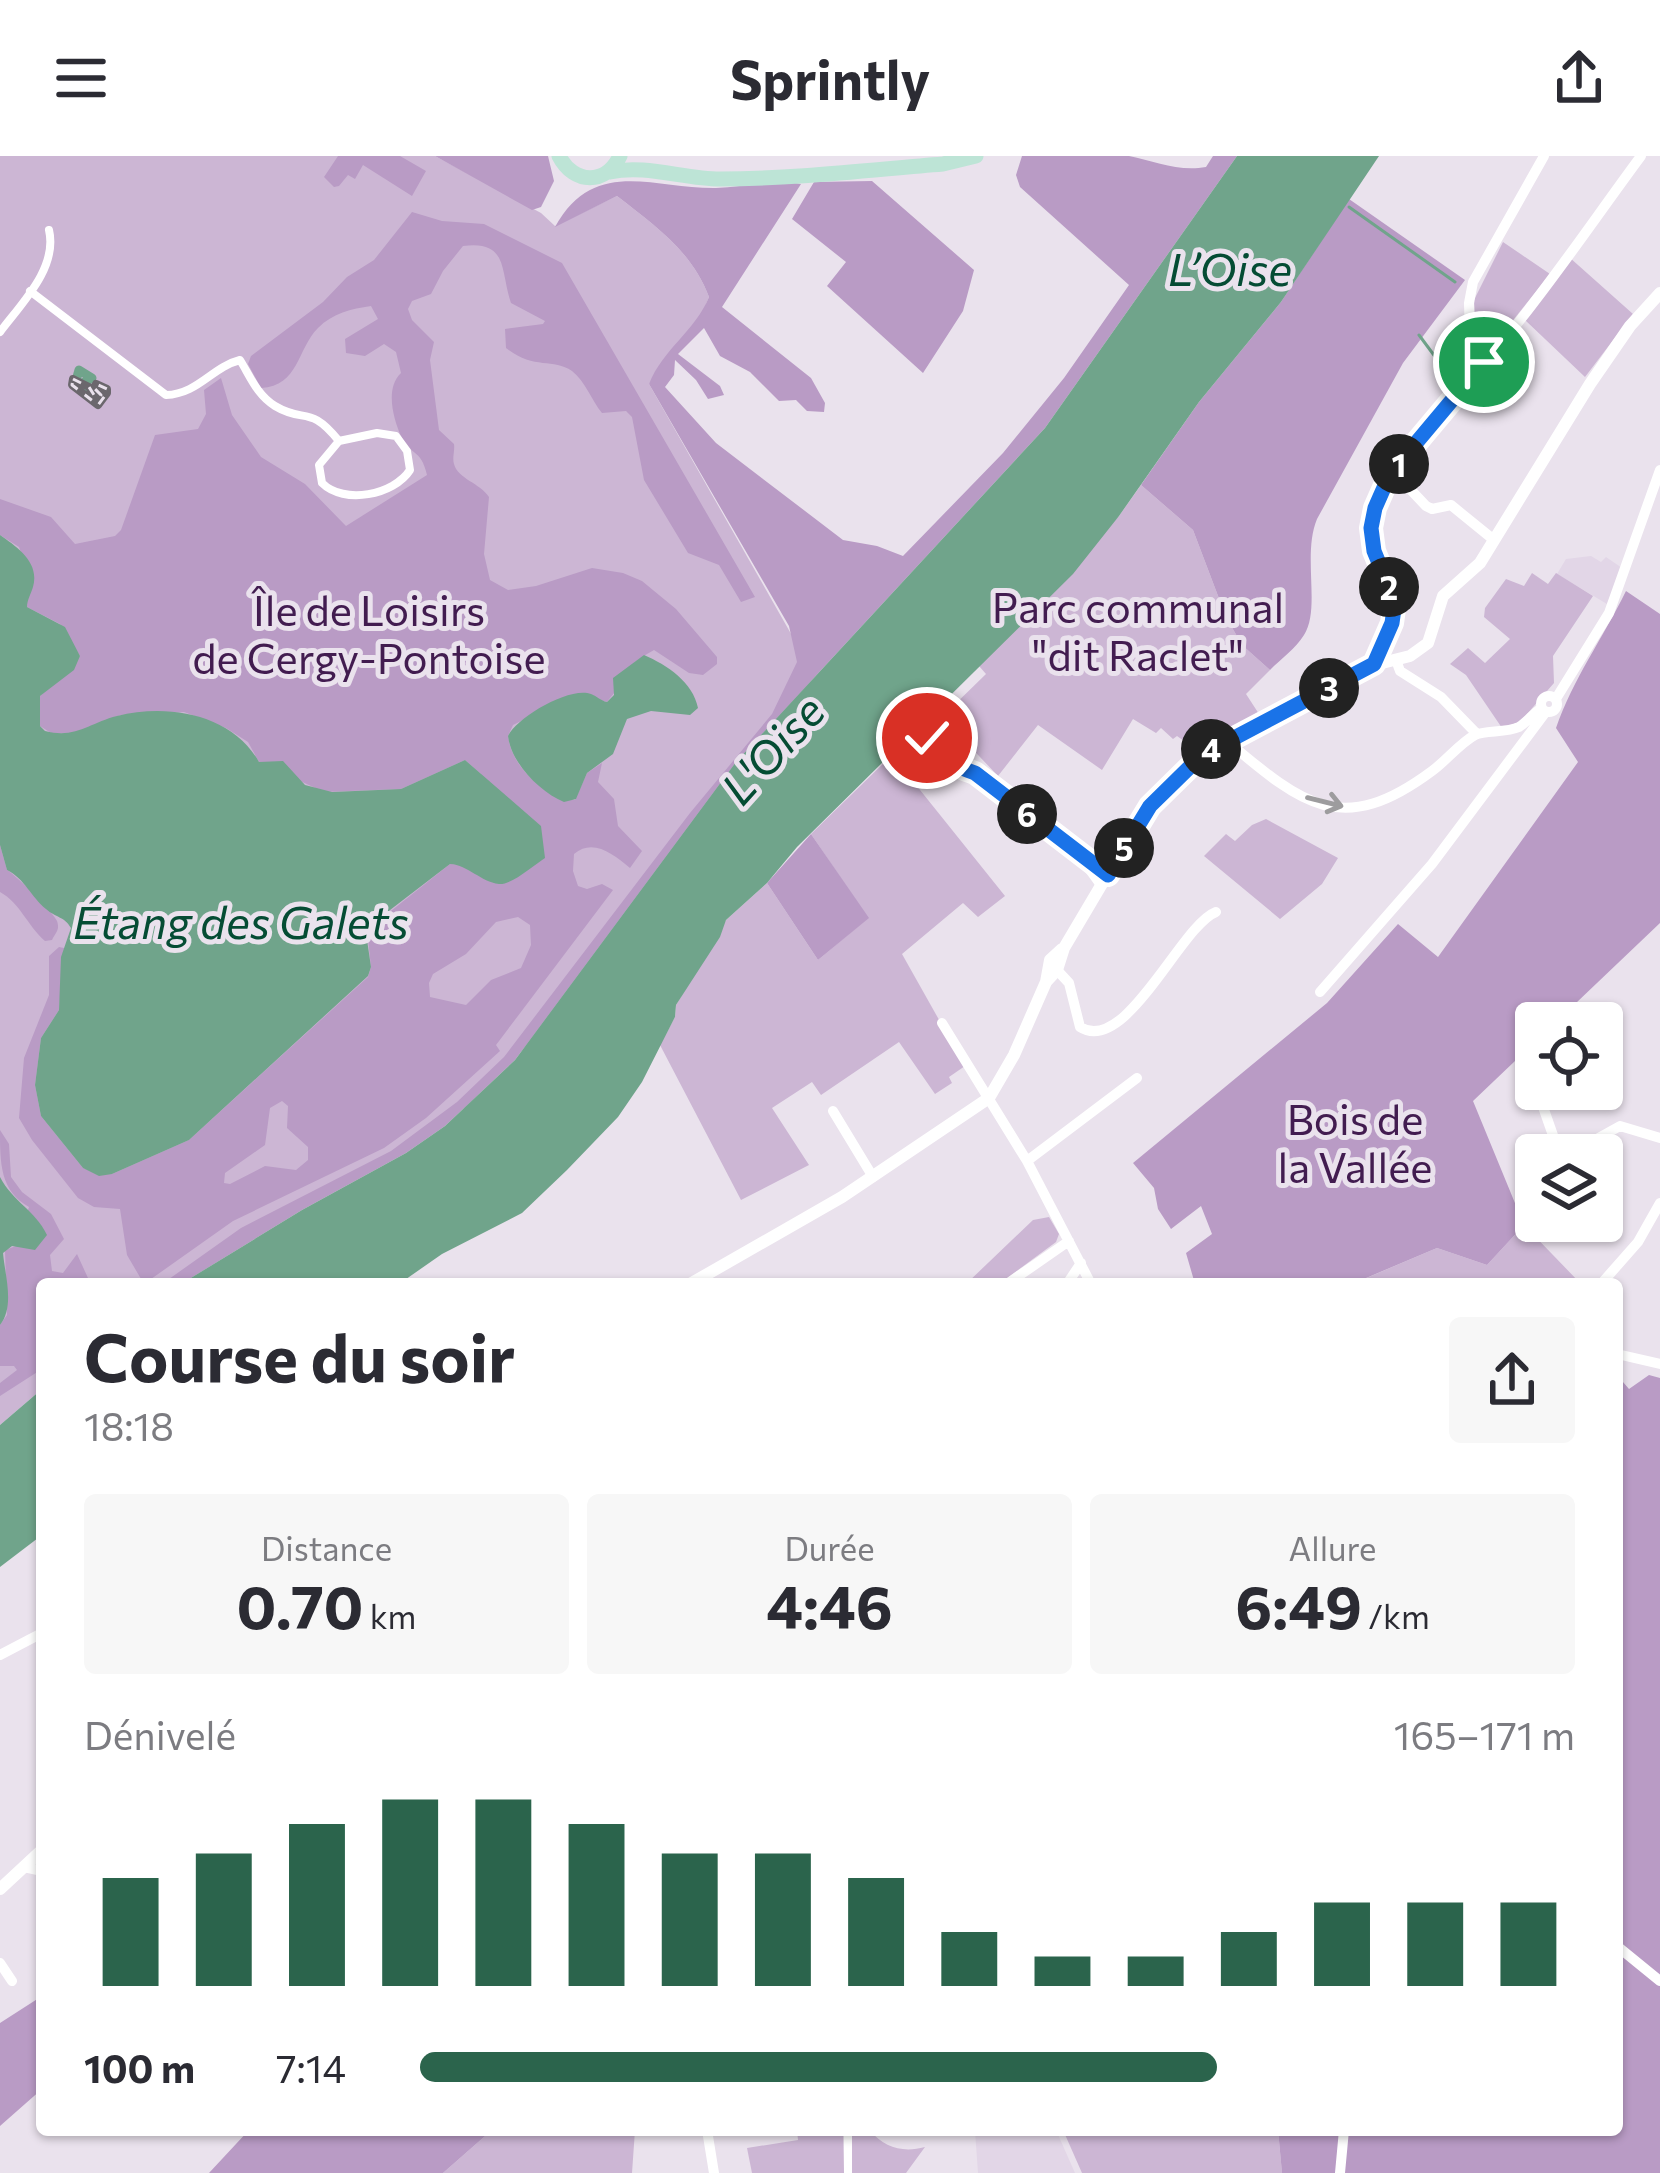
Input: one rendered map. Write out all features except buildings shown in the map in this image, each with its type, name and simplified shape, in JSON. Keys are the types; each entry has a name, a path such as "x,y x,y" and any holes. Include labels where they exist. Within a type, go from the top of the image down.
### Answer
{"main road":[{"path":"559,156 566,168 581,178 593,179 610,172 648,171 725,179 943,164 976,156"},
{"path":"610,172 625,156 648,171"}],"street":[{"path":"1471,374 1473,282 1544,156"},
{"path":"1374,664 1392,623 1395,602 1374,551 1371,528 1393,471 1521,320 1641,156"},
{"path":"0,332 48,260 50,230"},
{"path":"30,291 166,395 194,389 230,362 241,360 268,402 314,416 339,441"},
{"path":"1046,982 1155,800 1202,755 1374,664 1415,653 1428,643 1443,596 1480,563 1590,384 1630,326 1660,293"},
{"path":"377,433 396,436 407,451 410,470 398,483 378,490 348,495 332,492 321,480 319,465 339,441 377,433"},
{"path":"1227,742 1287,789 1328,806 1358,808 1395,796 1476,734 1517,728 1558,703 1557,697 1610,614 1660,470"},
{"path":"1393,471 1426,506 1451,505 1494,540"},
{"path":"1396,660 1400,670 1441,697 1476,734"},
{"path":"1320,992 1432,864 1543,711"},
{"path":"975,773 931,748 930,732 944,734 975,773 1078,853 1104,880"},
{"path":"1057,970 1069,983 1076,1022 1089,1032 1099,1032 1126,1014 1206,916 1216,912"},
{"path":"700,1278 873,1177 989,1098 1014,1055 1051,960 1064,948"},
{"path":"942,1023 1027,1161 1088,1278"},
{"path":"1027,1161 1137,1078"},
{"path":"1544,1110 1556,1141 1584,1146 1620,1126 1660,1138"},
{"path":"833,1111 873,1177"},
{"path":"1606,1278 1638,1242 1660,1202"},
{"path":"1015,1278 1069,1240"},
{"path":"1071,1278 1081,1263"},
{"path":"1623,1355 1660,1364"},
{"path":"0,1655 36,1636"},
{"path":"0,1889 36,1856"},
{"path":"25,1867 36,1870"},
{"path":"1623,1951 1660,1982"},
{"path":"0,1963 12,1981"},
{"path":"708,2136 714,2173"},
{"path":"848,2136 848,2173"},
{"path":"1340,2173 1343,2136"}],"shaded area":[{"path":"1591,556 1601,562 1606,557 1622,568 1607,604 1557,574 1566,559"},
{"path":"975,2136 1059,2136 1075,2173 978,2173"}],"green space":[{"name":"Île de Loisirs de Cergy-Pontoise","path":"0,156 435,156 541,213 555,226 617,196 682,252 709,297 702,314 649,384 815,676 531,1041 466,1107 191,1278 36,1278 36,1394 0,1425"},
{"path":"338,156 400,156 426,171 412,196 363,165 355,179 348,175 334,187 324,177"},
{"path":"435,156 548,156 554,181 541,207 532,210"},
{"path":"1022,156 1129,156 1196,168 1206,167 1213,156 1237,156 1045,428 736,762 515,1060 445,1126 406,1153 191,1278 170,1278 241,1228 391,1151 457,1102 504,1057 690,813 772,714 797,662 789,626 649,384 703,309 709,297 702,281 671,240 617,196 555,227 571,205 588,191 627,181 716,188 801,184 722,307 811,378 825,403 824,412 807,411 796,400 779,401 750,372 720,356 704,328 678,354 720,386 724,395 708,399 675,360 674,375 665,387 716,443 843,540 903,556 1003,453 1064,378 1129,285 1020,187 1016,175"},
{"path":"872,181 974,270 963,311 923,373 827,286 846,262 792,219 814,182"},
{"path":"1349,199 1465,280 1403,363 1317,519 1311,549 1309,624 1297,644 1270,670 1242,645 1226,617 1193,530 1141,485 1199,402 1281,302"},
{"path":"412,212 442,221 484,224 562,263 755,597 741,602 719,565 688,553 644,480 632,417 626,411 602,413 572,371 525,359 506,348 505,329 545,321 511,303 496,253 478,245 463,246 431,294 412,301 408,309 412,320 434,342 430,360 439,430 454,444 456,469 489,497 484,554 490,580 508,590 592,568 623,573 642,581 676,609 717,657 717,664 703,675 689,673 654,650 628,669 607,702 576,694 513,725 508,736 516,759 552,793 575,800 587,773 602,763 598,782 614,799 618,826 642,851 630,868 596,848 574,854 578,886 587,889 602,884 613,890 496,1045 500,1051 426,1118 384,1148 233,1221 152,1278 140,1278 127,1255 120,1209 94,1207 78,1198 19,1118 24,1058 49,995 49,956 64,948 59,1010 41,1038 35,1085 41,1116 83,1168 112,1174 189,1140 368,977 367,930 450,864 506,883 481,774 465,760 401,789 324,792 259,762 248,742 226,728 184,712 121,715 72,734 51,733 40,726 40,696 80,656 60,624 27,607 33,586 19,547 0,535 0,499 51,517 75,544 115,536 155,435 198,429 206,414 204,390 221,378 232,415 261,457 305,484 346,526 427,475 395,421 393,387 401,373 396,352 384,344 365,356 346,353 345,339 378,319 371,306 343,312 324,323 290,374 273,386 261,388 248,364 251,356 323,302 347,277 374,260","holes":["518,917 530,925 531,945 521,968 491,980 466,1005 430,997 433,974 466,954 496,922","282,1101 288,1106 287,1128 308,1147 308,1160 296,1170 265,1166 224,1183 225,1173 265,1145 270,1108"]},
{"path":"1503,242 1550,274 1482,359 1477,357 1474,300"},
{"path":"1569,257 1633,314 1585,377 1525,320"},
{"name":"Parc communal \"dit Raclet\"","path":"1141,485 1193,530 1226,617 1242,645 1270,670 1246,694 1259,714 1198,751 1161,728 1156,733 1133,719 1102,770 1038,725 998,776 942,717 986,674 979,666 1119,516"},
{"path":"1532,573 1548,584 1556,573 1593,596 1553,656 1554,683 1520,722 1502,728 1466,675 1450,664 1468,648 1485,663 1510,639 1484,617 1485,608 1506,579 1524,586"},
{"name":"Bois de la Vallée","path":"1626,591 1660,614 1660,923 1577,1002 1515,1002 1515,1061 1473,1101 1515,1203 1515,1235 1487,1265 1437,1248 1366,1278 1193,1278 1186,1253 1212,1234 1201,1206 1171,1229 1158,1209 1154,1188 1133,1163 1327,1003 1398,924 1438,957 1578,762 1556,728"},
{"path":"892,755 1005,896 978,917 963,903 902,954 965,1066 935,1094 899,1042 821,1095 812,1082 772,1108 809,1165 741,1200 660,1045 676,1005 726,920 767,883 818,960 868,918 811,834"},
{"path":"1266,819 1338,858 1322,884 1280,919 1204,856 1226,834 1235,841"},
{"path":"811,834 869,918 818,960 767,883"},
{"path":"0,845 7,870 57,921 52,940 45,941 0,892"},
{"path":"0,1130 9,1144 11,1177 51,1214 64,1239 50,1255 52,1271 63,1273 77,1254 88,1278 36,1278 36,1373 0,1396 0,1383 17,1370 0,1366 0,1325 7,1315 5,1250 16,1246 29,1207 12,1193 2,1165"},
{"path":"1049,1217 1059,1234 1056,1242 1007,1278 972,1278 1033,1220"},
{"path":"1515,1235 1515,1242 1540,1242 1575,1278 1366,1278 1437,1248 1487,1265"},
{"path":"1649,1375 1660,1378 1660,2173 1282,2173 1279,2136 1623,2136 1623,1382 1629,1389"},
{"path":"36,2000 36,2094 0,2126 0,2023"},
{"path":"243,2136 485,2136 443,2173 209,2173"},
{"path":"485,2136 635,2136 632,2173 443,2173"},
{"path":"798,2136 843,2136 844,2173 752,2173 747,2148 798,2140"},
{"path":"851,2136 876,2136 895,2148 925,2147 906,2173 851,2173"},
{"path":"1066,2136 1279,2136 1282,2173 1082,2173"}],"water":[{"name":"L’Oise","path":"1237,156 1379,156 1281,302 1199,402 1073,574 726,920 676,1005 675,1017 642,1082 618,1117 522,1213 442,1254 408,1278 191,1278 406,1153 445,1126 515,1060 736,762 1045,428"},
{"name":"Étang des Galets","path":"0,535 26,556 33,570 27,607 65,627 80,656 74,670 40,696 40,726 45,731 74,732 137,712 197,716 233,733 259,762 283,761 305,785 332,792 401,789 465,760 541,826 545,858 516,878 499,884 450,864 377,920 366,933 368,976 189,1140 112,1174 99,1176 83,1168 41,1116 35,1085 41,1038 59,1010 61,957 71,928 7,870 0,845"},
{"path":"644,655 678,676 691,690 698,708 690,715 651,711 627,719 613,754 587,773 576,799 564,802 546,791 515,756 508,736 513,728 545,705 570,695 591,694 607,702 614,695 613,678"},
{"path":"0,1177 47,1235 35,1250 12,1246 3,1253 8,1300 0,1325"},
{"path":"36,1394 36,1540 0,1567 0,1425"}],"waterway":[{"path":"1349,207 1455,282"},
{"path":"1419,335 1442,366"},
{"path":"79,370 92,378 81,384 84,390 75,384 79,370"}],"railway":[{"path":"73,379 89,387 96,398 101,395 96,384 107,393 98,405 72,385 73,379"}],"route":[{"path":"927,738 931,748 975,773 1108,875 1150,806 1202,755 1374,664 1392,623 1395,602 1374,551 1375,508 1390,474 1484,362"}],"water label":[{"name":"L'Oise","path":"773,750"}]}
